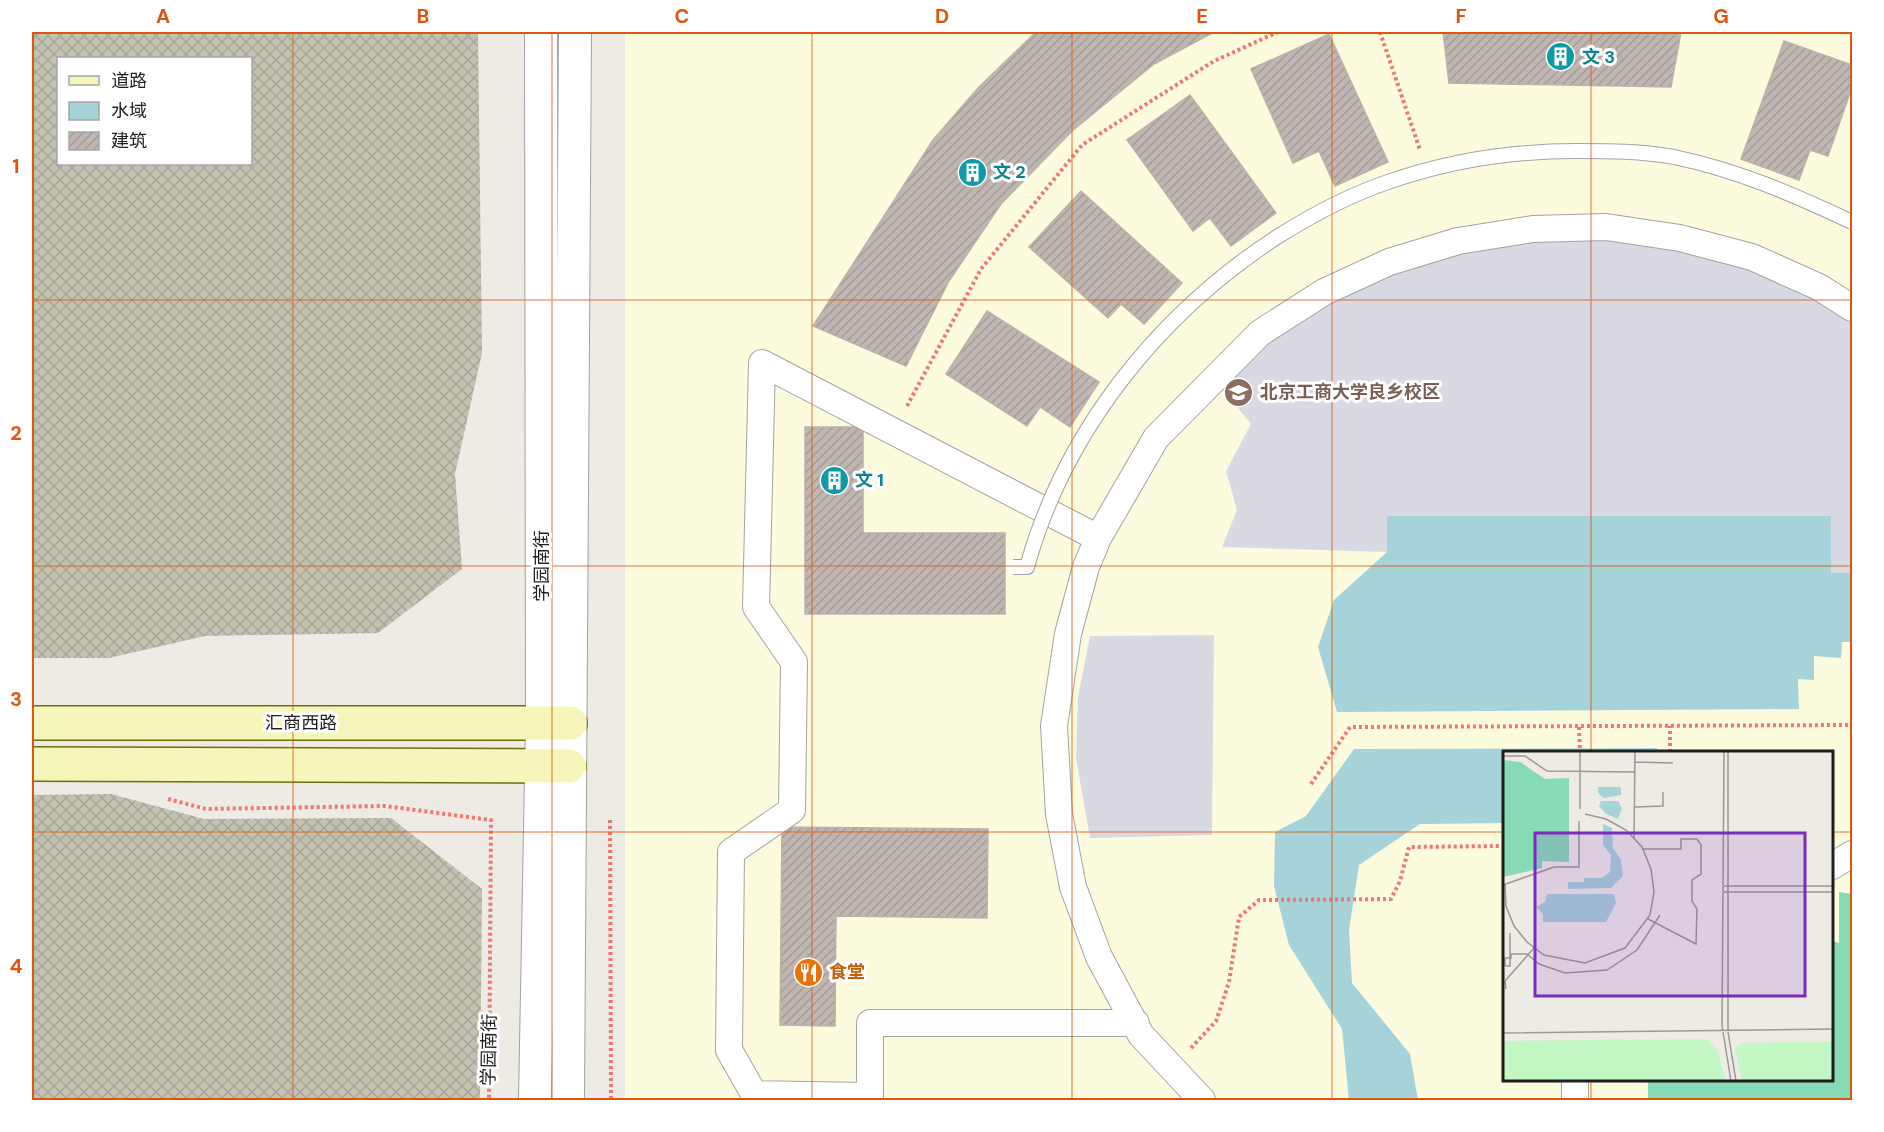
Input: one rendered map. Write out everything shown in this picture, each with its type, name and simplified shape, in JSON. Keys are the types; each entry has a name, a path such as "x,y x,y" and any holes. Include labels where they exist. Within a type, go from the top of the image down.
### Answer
{"main road":[{"name":"汇商西路","path":"32,723 556,723"},
{"path":"32,764 555,765"}],"street":[{"name":"学园南街","path":"541,32 556,723"},
{"name":"学园南街","path":"535,1101 555,765 575,32"},
{"path":"1196,1097 1141,1035 1099,957 1073,887 1059,814 1054,726 1068,634 1086,567 1098,537 1156,438 1260,333 1324,292 1389,262 1458,241 1522,230 1606,227 1680,238 1752,257 1819,287 1852,308"},
{"path":"1098,537 762,363 756,608 794,662 792,810 730,852 729,1050 754,1094 870,1096 870,1023 1136,1023"},
{"name":"学园南街","path":"555,765 568,1101"},
{"path":"1833,865 1852,854"},
{"path":"1575,1081 1575,1101"}],"lane":[{"path":"1013,567 1027,567 1037,532 1064,470 1093,421 1116,387 1171,322 1200,294 1301,222 1386,182 1438,167 1526,152 1646,153 1674,157 1745,176 1852,222"}],"path":[{"path":"894,431 981,269 1082,145 1214,61 1278,32"},
{"path":"1380,32 1422,156"},
{"path":"1311,784 1350,728 1852,725"},
{"path":"1670,726 1670,751"},
{"path":"1579,727 1580,751"},
{"name":"学园南街","path":"163,797 206,809 385,806 491,820 489,1101"},
{"path":"610,820 611,1101"},
{"path":"1172,1069 1216,1021 1229,982 1239,917 1258,900 1392,898 1400,881 1409,848 1503,846"}],"shaded area":[{"path":"32,32 478,32 482,353 455,474 462,569 378,633 205,636 109,658 32,658"},
{"name":"北京工商大学良乡校区","path":"625,32 1852,32 1852,1100 625,1100"},
{"path":"1680,238 1852,308 1852,573 1831,573 1831,516 1388,516 1387,552 1222,547 1237,510 1226,471 1251,424 1214,379 1260,333 1458,241"},
{"path":"1214,635 1212,835 1090,838 1076,758 1078,697 1090,636"},
{"path":"111,794 204,819 391,818 482,889 480,1100 32,1100 32,795"}],"green space":[{"path":"1839,892 1852,894 1852,1100 1648,1100 1648,1081 1833,1081 1833,941 1839,943"}],"water":[{"path":"1387,516 1831,516 1831,573 1851,573 1852,642 1842,642 1841,658 1814,656 1814,680 1798,679 1799,709 1337,712 1318,647 1334,600 1387,552"},
{"path":"1657,748 1657,751 1503,751 1503,823 1420,824 1359,865 1349,930 1352,983 1410,1054 1418,1100 1349,1100 1342,1029 1289,945 1274,886 1275,832 1306,816 1354,749"}],"building":[{"name":"文 2","path":"1036,32 1214,32 1154,64 1072,131 1001,204 949,281 906,366 813,326 933,140 978,88"},
{"name":"文 3","path":"1443,32 1681,32 1671,87 1449,83"},
{"path":"1329,34 1388,162 1335,186 1319,151 1293,163 1251,69"},
{"path":"1784,41 1852,65 1852,87 1828,156 1810,150 1799,180 1741,159"},
{"path":"1190,95 1276,213 1231,246 1210,218 1193,231 1127,140"},
{"path":"1081,191 1182,283 1144,324 1121,304 1108,318 1029,247"},
{"path":"987,311 1099,382 1070,427 1040,407 1027,426 946,374"},
{"name":"文 1","path":"805,427 863,427 863,533 1005,533 1005,614 805,614"},
{"name":"食堂","path":"782,827 988,829 987,918 836,916 835,1026 780,1025"}],"place":[{"name":"文 3","path":"1561,57"},
{"name":"文 2","path":"972,172"},
{"name":"北京工商大学良乡校区","path":"1239,392"},
{"name":"文 1","path":"834,480"},
{"name":"食堂","path":"808,972"}]}
